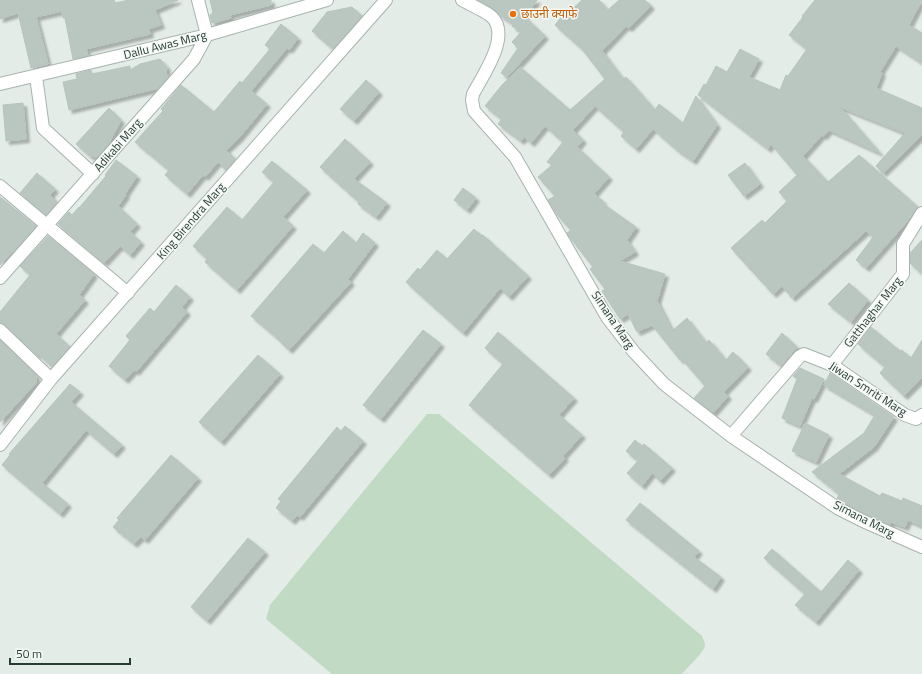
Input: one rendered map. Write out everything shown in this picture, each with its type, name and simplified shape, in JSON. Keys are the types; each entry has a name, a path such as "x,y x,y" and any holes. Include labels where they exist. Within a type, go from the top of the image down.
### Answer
{"street":[{"path":"198,0 207,35"},
{"name":"Dallu Awas Marg","path":"0,84 207,35 298,5 327,0"},
{"name":"King Birendra Marg","path":"0,445 51,379 386,0"},
{"name":"Simana Marg","path":"462,0 492,16 497,24 499,33 499,42 496,50 473,94 472,100 474,111 515,157 607,317 634,352 664,384 731,436 839,509 922,547"},
{"name":"Adikabi Marg","path":"0,278 194,59 207,35"},
{"path":"36,76 43,128 93,174"},
{"path":"0,186 128,293"},
{"name":"Gatthaghar Marg","path":"832,365 903,274 903,244 922,213"},
{"path":"0,330 51,379"},
{"name":"Jiwan Smriti Marg","path":"731,436 802,354 832,365 905,415 916,419 922,415"}],"green space":[{"path":"427,414 439,414 702,636 705,645 704,649 682,674 332,674 266,619 270,605"}],"building":[{"path":"0,0 114,0 115,3 129,0 178,0 155,10 161,25 149,29 150,34 86,49 88,56 73,59 65,18 63,18 62,11 36,17 48,64 31,68 18,13 0,19"},
{"path":"210,0 271,0 271,5 230,15 231,18 212,23 210,15 213,13"},
{"path":"478,0 537,0 525,17 545,36 507,77 501,73 518,48 512,42 521,32 512,26 514,24 501,16 494,9"},
{"path":"582,0 599,0 608,10 619,0 645,0 651,6 629,28 626,26 602,51 623,79 626,77 655,110 659,104 683,123 696,96 717,125 693,161 677,150 653,129 636,149 621,136 624,132 595,106 573,130 583,140 577,147 609,177 594,194 603,201 602,203 636,227 627,240 635,252 620,261 665,274 657,301 672,331 687,318 706,343 709,340 726,360 733,352 748,367 724,392 728,396 713,413 694,398 705,386 682,359 680,360 652,325 637,332 628,314 620,319 602,291 605,289 590,269 593,267 568,235 567,233 571,230 558,216 548,200 555,196 538,177 552,165 547,162 563,142 545,126 531,143 524,137 521,141 498,124 502,119 485,106 502,85 520,67 570,110 605,79 582,49 555,25 563,15 565,16"},
{"path":"815,0 922,0 909,25 922,33 922,63 896,46 880,72 882,73 876,88 922,108 922,135 883,173 876,166 905,133 840,107 880,153 829,130 824,136 822,135 803,156 828,182 859,155 918,207 866,268 856,260 873,237 866,231 792,298 782,286 773,294 731,248 762,220 765,223 787,201 779,192 797,175 771,144 768,149 698,95 704,84 706,85 716,66 727,72 740,49 759,59 749,77 780,90 786,75 788,76 807,49 789,35"},
{"path":"352,7 362,16 333,49 312,31 327,12"},
{"path":"281,24 298,38 289,50 287,48 251,91 267,104 239,138 226,150 235,159 226,170 218,162 205,177 203,175 187,194 165,175 169,170 135,142 163,111 161,109 181,85 214,112 240,81 242,83 270,49 265,45"},
{"path":"160,59 167,67 166,73 169,76 159,88 69,110 63,82 77,79 76,74 91,70 92,74 130,66 130,70 140,64"},
{"path":"366,80 379,92 354,121 340,109"},
{"path":"23,103 26,139 6,141 3,105"},
{"path":"109,108 121,120 109,143 97,157 90,156 76,144"},
{"path":"345,139 370,162 354,179 387,203 376,217 358,204 359,202 320,167"},
{"path":"116,160 137,176 118,206 137,224 130,232 141,242 130,255 120,246 104,263 58,224 69,212 72,215 79,208 106,176 105,175"},
{"path":"272,161 307,190 283,217 293,226 237,290 205,262 207,259 193,246 227,207 242,220 274,182 262,172"},
{"path":"745,163 760,184 744,196 728,175"},
{"path":"37,173 55,189 50,195 57,202 46,215 20,193"},
{"path":"463,188 476,198 467,210 454,200"},
{"path":"0,197 36,226 0,265"},
{"path":"474,229 482,236 483,235 528,276 509,297 500,288 463,333 406,282 418,268 420,270 437,250 447,259"},
{"path":"343,231 356,243 363,233 375,243 348,279 351,282 289,350 251,316 313,244 324,253"},
{"path":"48,236 94,274 79,295 85,300 56,334 70,347 52,367 5,325 0,323 0,312 30,275 20,266"},
{"path":"922,240 922,274 910,263 910,253"},
{"path":"849,283 868,300 851,322 828,304"},
{"path":"176,285 190,297 182,307 187,312 136,372 134,370 125,380 109,366 130,340 126,336 150,308 154,312"},
{"path":"871,327 900,351 902,350 911,358 922,340 922,378 904,396 880,373 885,367 858,344"},
{"path":"423,330 441,344 381,419 363,405"},
{"path":"498,332 574,398 559,415 582,435 563,456 565,458 549,475 469,405 503,364 485,348"},
{"path":"782,333 797,347 781,366 766,354"},
{"path":"0,340 36,375 36,383 0,422"},
{"path":"258,355 280,374 221,442 199,422"},
{"path":"800,368 824,379 814,399 812,398 800,426 782,418 797,379 793,376"},
{"path":"830,373 894,417 874,447 839,474 880,496 882,493 902,501 903,498 922,506 922,526 908,520 905,527 891,522 890,525 866,514 837,499 839,494 812,472 864,433 875,415 824,385"},
{"path":"70,384 80,392 71,402 122,445 114,454 86,430 42,483 68,504 60,514 2,465 10,455 9,454"},
{"path":"805,423 829,435 816,462 792,451"},
{"path":"345,426 363,441 300,517 297,515 292,521 276,508 281,501 278,499 337,427 341,431"},
{"path":"635,440 642,446 644,444 672,468 660,481 652,473 642,486 627,473 638,461 626,451"},
{"path":"171,455 198,478 145,540 141,537 134,544 113,527 119,520 117,518"},
{"path":"640,503 699,551 694,557 721,577 713,589 626,520"},
{"path":"248,538 265,552 207,621 191,607"},
{"path":"772,549 821,592 848,560 859,570 816,622 795,605 805,594 764,558"}],"place":[{"name":"छाउनी क्याफे","path":"513,14"}]}
